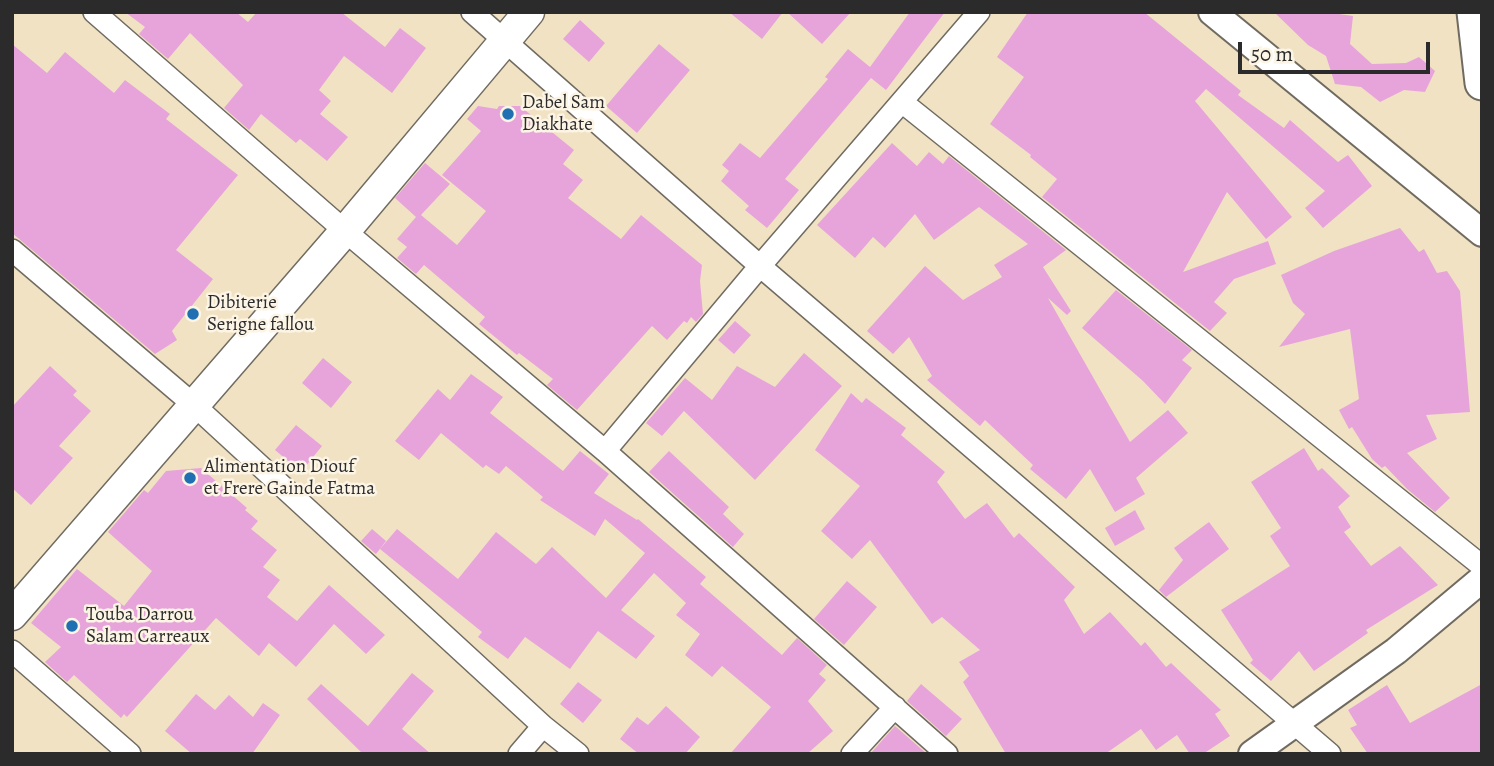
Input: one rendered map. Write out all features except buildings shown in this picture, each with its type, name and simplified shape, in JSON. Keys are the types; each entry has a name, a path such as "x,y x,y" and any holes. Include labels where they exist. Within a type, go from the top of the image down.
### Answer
{"main road":[{"path":"12,615 345,231 529,12"},
{"path":"1474,12 1482,83"}],"street":[{"path":"93,12 604,451 947,754"},
{"path":"472,12 760,266 1330,754"},
{"path":"604,451 979,12"},
{"path":"1212,12 1482,233"},
{"path":"902,102 1482,566"},
{"path":"12,250 194,405 543,726 578,754"},
{"path":"1252,754 1396,651 1482,579"},
{"path":"12,651 130,754"},
{"path":"852,754 895,707"},
{"path":"519,754 543,726"}],"place":[{"name":"Dabel Sam Diakhate","path":"508,114"},
{"name":"Dibiterie Serigne fallou","path":"193,314"},
{"name":"Alimentation Diouf et Frere Gainde Fatma","path":"190,478"},
{"name":"Touba Darrou Salam Carreaux","path":"72,626"}]}
